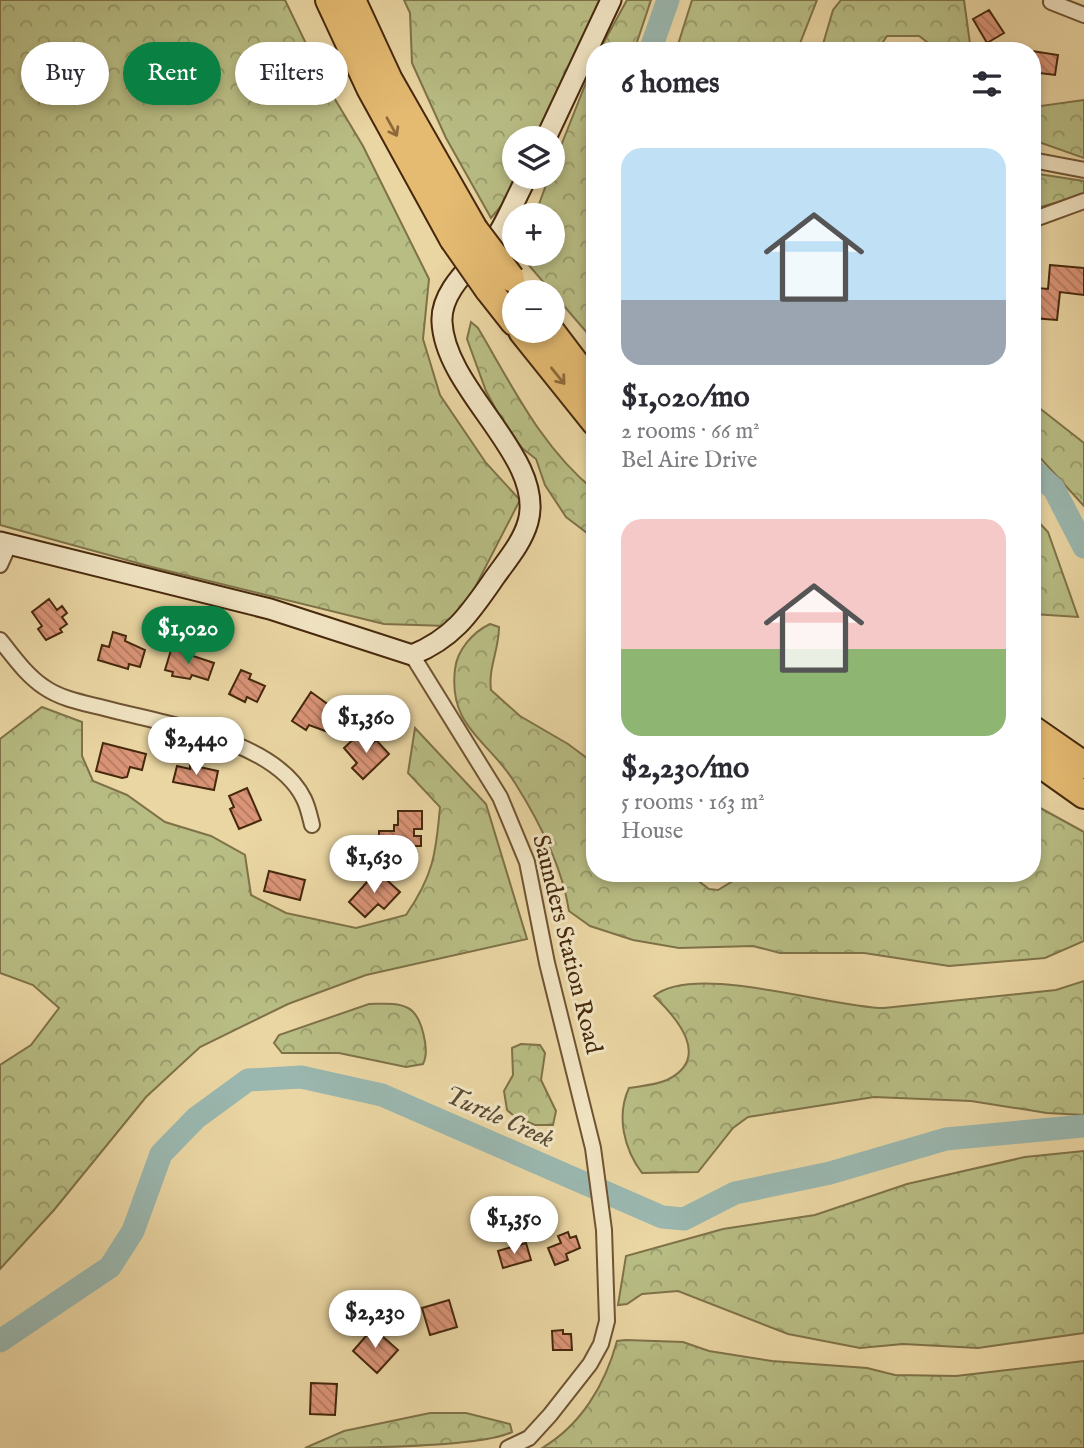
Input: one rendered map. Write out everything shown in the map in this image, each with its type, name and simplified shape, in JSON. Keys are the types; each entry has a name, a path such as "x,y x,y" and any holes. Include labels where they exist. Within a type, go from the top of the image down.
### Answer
{"highway":[{"path":"329,0 370,88 464,234 502,281"},
{"path":"352,0 464,234"},
{"path":"532,343 586,411"},
{"path":"560,343 586,377"},
{"path":"1041,735 1084,765"},
{"path":"1041,764 1084,794"}],"street":[{"path":"591,42 611,0"},
{"path":"1051,2 1084,15"},
{"path":"552,126 586,53"},
{"path":"1041,162 1084,170"},
{"path":"0,565 5,544 270,609 412,655 433,646 460,626 518,545 528,520 529,497 518,462 458,374 446,346 441,320 448,296 498,233 521,189"},
{"path":"1041,217 1084,201"},
{"path":"0,640 23,669 44,687 72,700 240,746 275,766 293,782 304,799 312,825"},
{"name":"Saunders Station Road","path":"412,655 500,797 516,829 527,862 547,963 593,1148 604,1230 607,1321 601,1344 579,1380 550,1415 529,1437 508,1448"}],"green space":[{"path":"0,0 285,0 305,42 235,42 235,105 338,105 363,146 429,279 423,339 440,395 486,463 520,500 467,603 448,626 384,624 152,567 0,525"},
{"path":"404,0 601,0 541,126 502,126 502,189 514,189 491,218 446,138 412,63 410,13"},
{"path":"627,0 651,0 637,42 604,42"},
{"path":"692,0 817,0 801,42 679,42"},
{"path":"841,0 964,0 970,42 927,42 919,36 887,36 883,42 824,42 833,10"},
{"path":"586,83 586,332 565,307 565,280 542,280 529,266 565,266 565,203 539,203 545,189 565,189 565,136"},
{"path":"1084,100 1084,158 1041,143 1041,106"},
{"path":"1041,174 1084,181 1084,195 1041,207"},
{"path":"471,322 478,328 543,436 586,483 586,532 566,517 545,485 536,459 522,448 505,426 486,391 467,339"},
{"path":"1041,409 1084,443 1084,506 1041,459"},
{"path":"1041,525 1048,532 1078,617 1041,615"},
{"path":"490,624 499,627 491,690 520,716 586,757 586,882 700,882 709,889 718,890 731,882 1041,882 1041,808 1084,832 1084,941 1045,958 949,966 864,953 780,953 753,946 679,948 633,940 590,926 569,911 561,877 533,813 505,768 464,720 458,706 455,689 456,662 462,649"},
{"path":"42,707 82,722 82,756 93,781 127,795 165,822 211,836 245,855 251,895 286,913 356,928 406,915 432,864 440,807 408,773 415,728 486,804 527,939 366,975 288,1004 200,1047 146,1097 54,1210 0,1269 0,1065 31,1045 59,1008 33,985 0,973 0,739"},
{"path":"1084,981 1084,1115 1047,1113 971,1101 874,1097 748,1117 733,1128 698,1172 642,1173 631,1154 623,1121 629,1088 667,1080 680,1071 687,1061 689,1050 680,1026 654,996 674,987 731,985 884,1008 1056,990"},
{"path":"369,1004 399,1005 413,1012 423,1034 426,1051 423,1064 406,1067 339,1053 282,1053 274,1043 279,1035"},
{"path":"521,1044 540,1045 545,1053 541,1080 556,1111 553,1125 535,1125 507,1110 504,1091 513,1075 512,1048"},
{"path":"1084,1151 1084,1333 978,1348 903,1344 860,1348 788,1334 678,1291 642,1294 627,1304 618,1305 626,1256 723,1229 815,1215 907,1184 1025,1157"},
{"path":"617,1341 683,1342 709,1351 772,1361 867,1368 895,1375 956,1376 1084,1361 1084,1448 542,1448 556,1439 580,1416 606,1373"},
{"path":"430,1413 466,1413 510,1424 512,1432 496,1437 444,1444 305,1448 344,1431"}],"building":[{"path":"989,10 1004,33 986,42 973,19"},
{"path":"1041,52 1058,55 1055,75 1041,73"},
{"path":"1050,265 1084,268 1084,295 1060,292 1057,320 1041,319 1041,288 1048,289"},
{"path":"49,599 57,610 62,606 67,613 62,617 67,624 60,629 62,632 46,640 38,629 42,626 32,612"},
{"path":"113,632 126,636 125,641 145,650 140,667 129,664 128,669 98,660 102,645 109,647"},
{"path":"171,650 188,652 187,654 214,663 208,680 192,675 190,679 172,676 173,672 165,670"},
{"path":"241,670 251,674 249,679 265,686 257,702 247,697 245,702 229,694"},
{"path":"311,692 340,713 328,732 309,725 306,730 292,721"},
{"path":"359,734 370,746 376,740 389,754 363,779 352,768 357,763 344,748"},
{"path":"103,743 146,754 142,770 130,767 127,777 122,778 96,771"},
{"path":"190,765 218,771 214,790 173,782 177,766 190,769"},
{"path":"247,788 261,820 239,829 230,809 234,807 229,796"},
{"path":"398,811 422,811 422,829 414,829 414,836 421,836 421,846 379,846 379,831 394,831 394,825 398,825"},
{"path":"269,871 305,880 300,900 264,891"},
{"path":"377,871 400,892 384,909 378,904 365,917 349,902"},
{"path":"568,1232 570,1238 576,1236 580,1248 566,1254 568,1260 555,1265 548,1248 561,1243 558,1236"},
{"path":"526,1243 531,1260 503,1268 498,1251"},
{"path":"449,1300 457,1327 430,1335 422,1308"},
{"path":"373,1328 398,1350 377,1373 353,1351"},
{"path":"563,1330 563,1334 571,1334 572,1350 553,1350 552,1331"},
{"path":"311,1383 337,1384 335,1415 310,1414"}],"waterway":[{"name":"Turtle Creek","path":"653,42 668,0"},
{"name":"Turtle Creek","path":"1041,477 1054,489 1084,547"},
{"name":"Turtle Creek","path":"0,1341 110,1267 133,1231 161,1154 196,1118 248,1080 301,1077 382,1095 662,1217 684,1219 735,1193 830,1173 946,1139 1084,1126"}]}
